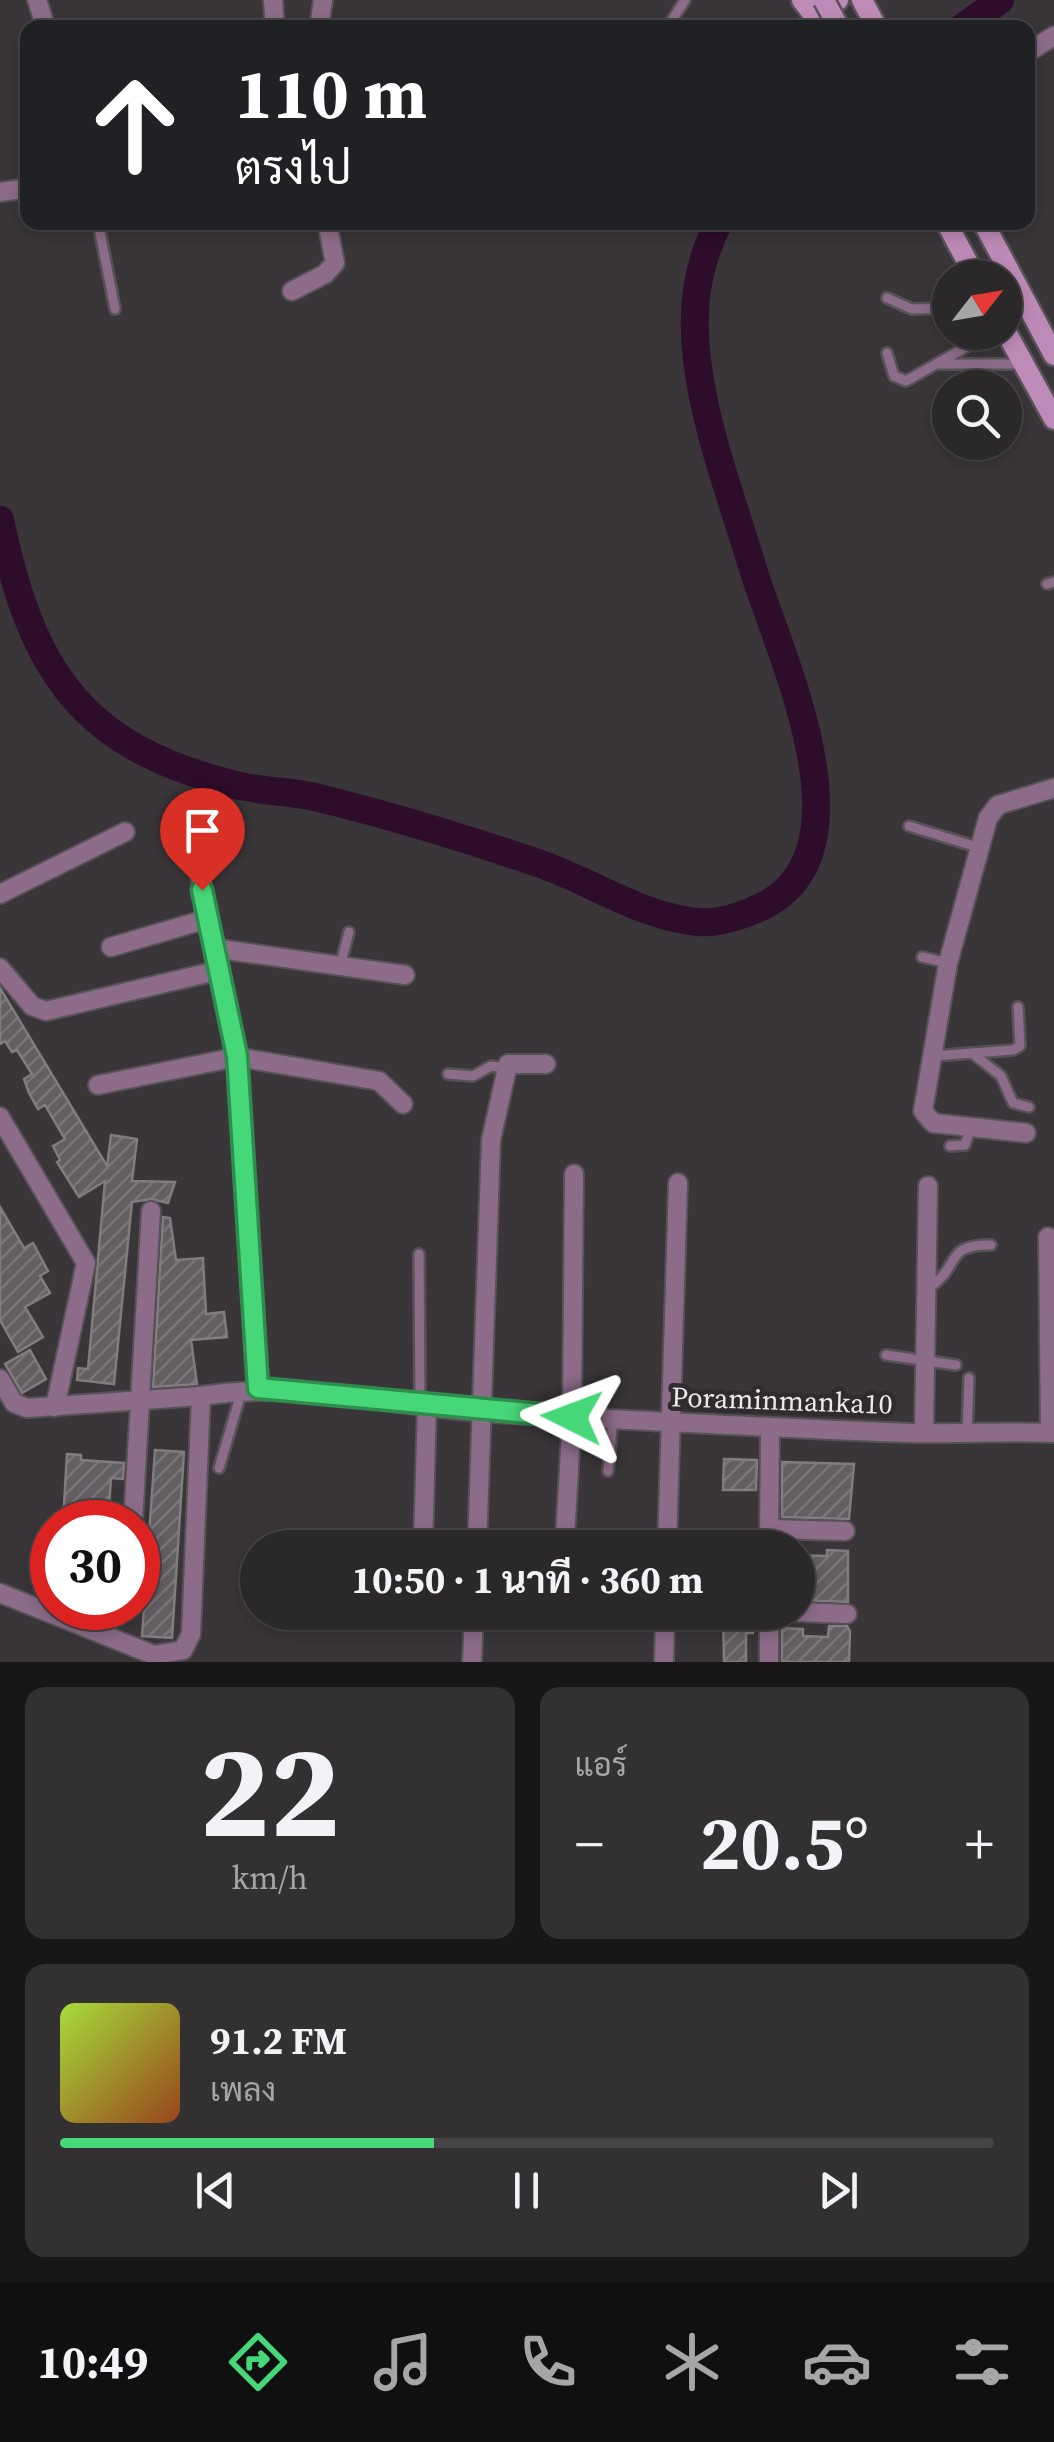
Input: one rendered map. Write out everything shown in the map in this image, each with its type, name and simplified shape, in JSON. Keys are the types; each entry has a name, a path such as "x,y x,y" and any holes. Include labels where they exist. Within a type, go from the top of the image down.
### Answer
{"main road":[{"path":"802,0 812,13 838,0"},
{"path":"950,230 966,260"},
{"path":"986,230 1054,355"},
{"path":"1016,350 1054,420"}],"street":[{"path":"292,291 325,274 335,263 329,230"},
{"path":"1026,1133 926,1118 930,1056 948,963 980,848 998,805 1054,788"},
{"path":"0,894 125,832"},
{"path":"198,862 216,971 237,1056 250,1389"},
{"path":"111,947 207,919"},
{"path":"214,948 405,975"},
{"path":"0,968 32,1006 46,1011 216,971"},
{"path":"98,1085 237,1056 379,1081 402,1104"},
{"path":"477,1530 492,1140 506,1068 512,1062 546,1064"},
{"path":"0,1117 86,1263 55,1407"},
{"path":"564,1530 572,1417 574,1174"},
{"path":"667,1530 678,1183"},
{"path":"924,1433 928,1186"},
{"path":"134,1500 152,1211"},
{"path":"1048,1236 1052,1432"},
{"name":"Poraminmanka10","path":"0,1378 14,1403 27,1408 140,1402 250,1389 330,1391 482,1412 613,1420 924,1433 1052,1432"},
{"path":"0,1593 154,1655 185,1656 191,1634 200,1396"},
{"path":"423,1403 423,1530"},
{"path":"770,1428 770,1530"},
{"path":"815,1533 845,1530"},
{"path":"815,1613 847,1614"},
{"path":"472,1662 473,1630"},
{"path":"664,1662 665,1630"},
{"path":"769,1630 769,1662"}],"lane":[{"path":"100,230 115,310"},
{"path":"886,298 912,309 932,308"},
{"path":"887,353 899,380 961,350"},
{"path":"936,364 1024,364"},
{"path":"909,826 980,848"},
{"path":"340,966 349,932"},
{"path":"922,957 948,963"},
{"path":"930,1056 1020,1046 1018,1007"},
{"path":"972,1053 1002,1076 1012,1103 1029,1107"},
{"path":"448,1074 473,1076 492,1066 506,1068"},
{"path":"950,1146 966,1145 972,1127"},
{"path":"927,1290 946,1276 957,1250 965,1245 991,1245"},
{"path":"419,1254 423,1403"},
{"path":"886,1355 956,1366"},
{"path":"967,1433 968,1378"},
{"path":"219,1468 250,1389"},
{"path":"608,1470 613,1420"}],"building":[{"path":"0,988 107,1166 111,1135 137,1139 132,1181 175,1182 168,1203 151,1199 132,1202 114,1384 77,1380 78,1368 88,1369 105,1181 79,1197 57,1162 60,1160 53,1146 65,1139 45,1105 38,1109 29,1093 24,1079 32,1074 17,1050 12,1052 5,1041 0,1044"},
{"path":"0,1207 24,1248 33,1243 48,1271 40,1276 50,1293 25,1307 43,1337 18,1352 0,1320"},
{"path":"163,1217 170,1218 176,1260 203,1258 206,1314 224,1312 227,1337 191,1340 197,1384 153,1387"},
{"path":"30,1350 46,1379 22,1393 5,1364"},
{"path":"155,1450 184,1452 172,1638 142,1636 142,1630 160,1630 160,1500 152,1500"},
{"path":"67,1454 81,1455 81,1460 124,1463 123,1479 111,1478 109,1500 64,1500"},
{"path":"724,1459 757,1460 756,1490 723,1490"},
{"path":"782,1462 854,1464 849,1519 782,1517"},
{"path":"827,1550 848,1551 848,1602 815,1601 815,1556 827,1556"},
{"path":"829,1626 847,1626 849,1662 782,1662 782,1630 803,1630 803,1636 828,1637"},
{"path":"723,1630 753,1630 746,1633 746,1662 724,1662"}],"waterway":[{"path":"973,20 1000,0"},
{"path":"0,520 13,573 48,661 72,695 102,725 138,749 183,769 236,785 319,798 482,844 677,919 714,922 748,913 796,879 812,842 816,797 810,748 797,698 729,492 701,386 695,306 705,256 716,230"}],"route":[{"path":"202,890 216,971 237,1056 258,1388 330,1391 482,1412 572,1417"}]}
